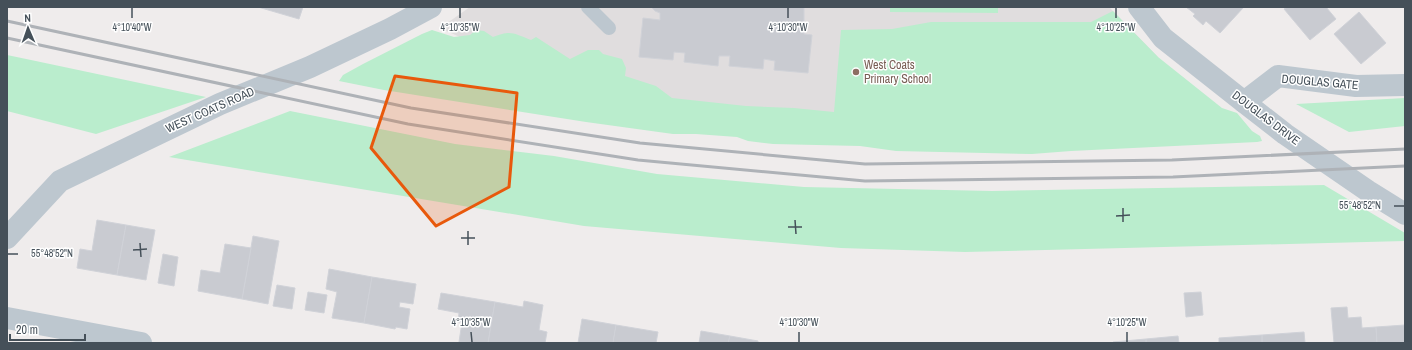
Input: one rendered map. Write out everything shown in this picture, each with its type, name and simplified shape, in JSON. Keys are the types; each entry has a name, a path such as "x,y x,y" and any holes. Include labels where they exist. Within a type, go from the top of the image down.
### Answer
{"street":[{"name":"WEST COATS ROAD","path":"7,238 60,181 220,104 310,66 390,29 431,7"},
{"name":"DOUGLAS DRIVE","path":"1139,7 1163,38 1285,134 1368,191 1405,214"},
{"name":"DOUGLAS GATE","path":"1244,102 1278,76 1356,86 1405,85"},
{"path":"7,318 141,343"}],"lane":[{"path":"588,7 609,28"}],"highlighted area":[{"path":"395,76 517,93 509,187 436,226 371,148"}],"shaded area":[{"name":"West Coats Primary School","path":"470,7 1109,7 1158,57 1174,114 1086,116 813,116 568,86 440,28"}],"green space":[{"path":"890,7 998,7 998,13 890,12"},
{"path":"1113,11 1158,57 1222,108 1237,113 1252,131 1260,136 1262,141 1032,154 896,151 860,146 773,144 748,141 737,137 673,134 586,122 384,90 339,81 343,75 363,64 432,30 454,37 470,35 476,30 484,31 493,37 512,33 531,40 536,37 570,59 588,50 599,50 603,54 622,59 626,68 625,76 656,86 672,98 746,106 794,108 834,112 841,30 892,29 931,22 1091,22"},
{"path":"7,55 206,97 96,134 7,111"},
{"path":"1405,98 1405,126 1349,132 1296,104"},
{"path":"290,111 455,144 554,156 657,174 804,187 992,191 1324,185 1405,233 1405,241 965,252 841,248 584,226 169,157"}],"building":[{"path":"258,7 303,7 299,19"},
{"path":"651,7 804,7 804,34 812,35 808,73 774,70 775,61 764,59 763,69 729,66 730,56 719,56 718,66 684,62 685,53 674,52 673,60 639,57 643,18 660,20 660,13"},
{"path":"1186,7 1243,8 1220,33 1206,21 1203,25 1193,16 1195,14"},
{"path":"1287,7 1326,7 1336,19 1310,40 1284,9"},
{"path":"1359,12 1386,43 1361,64 1334,34"},
{"path":"97,220 126,225 117,275 77,268 80,249 92,251"},
{"path":"126,225 155,230 146,280 117,275"},
{"path":"253,236 279,241 268,304 242,299"},
{"path":"225,244 251,248 242,299 198,291 201,270 220,273"},
{"path":"163,254 178,257 174,286 158,283"},
{"path":"329,269 372,277 364,323 332,318 337,292 326,289"},
{"path":"372,277 416,284 413,304 400,302 399,307 410,309 407,329 396,327 395,329 364,323"},
{"path":"277,285 295,288 292,309 273,306"},
{"path":"308,292 327,295 324,313 305,310"},
{"path":"1201,292 1203,315 1186,317 1184,293"},
{"path":"441,293 495,302 488,343 459,342 462,322 458,322 459,313 438,309"},
{"path":"524,301 543,305 539,330 547,332 545,343 488,343 495,302 523,307"},
{"path":"1347,307 1348,318 1361,317 1362,328 1376,327 1377,343 1334,343 1331,308"},
{"path":"582,319 616,325 613,343 578,343"},
{"path":"616,325 658,332 656,343 613,343"},
{"path":"1405,325 1405,343 1377,343 1376,327"},
{"path":"701,331 730,336 728,343 699,343"},
{"path":"1304,332 1305,343 1262,343 1262,335"},
{"path":"1262,335 1262,343 1219,343 1219,338"},
{"path":"730,336 758,341 758,343 728,343"},
{"path":"1178,336 1179,343 1146,343 1146,339"},
{"path":"1146,339 1146,343 1113,342"}],"railway":[{"path":"7,21 411,108 640,143 865,164 1172,160 1405,149"},
{"path":"7,38 408,124 638,160 865,181 1173,177 1405,166"}],"place":[{"name":"West Coats Primary School","path":"856,72"}]}
